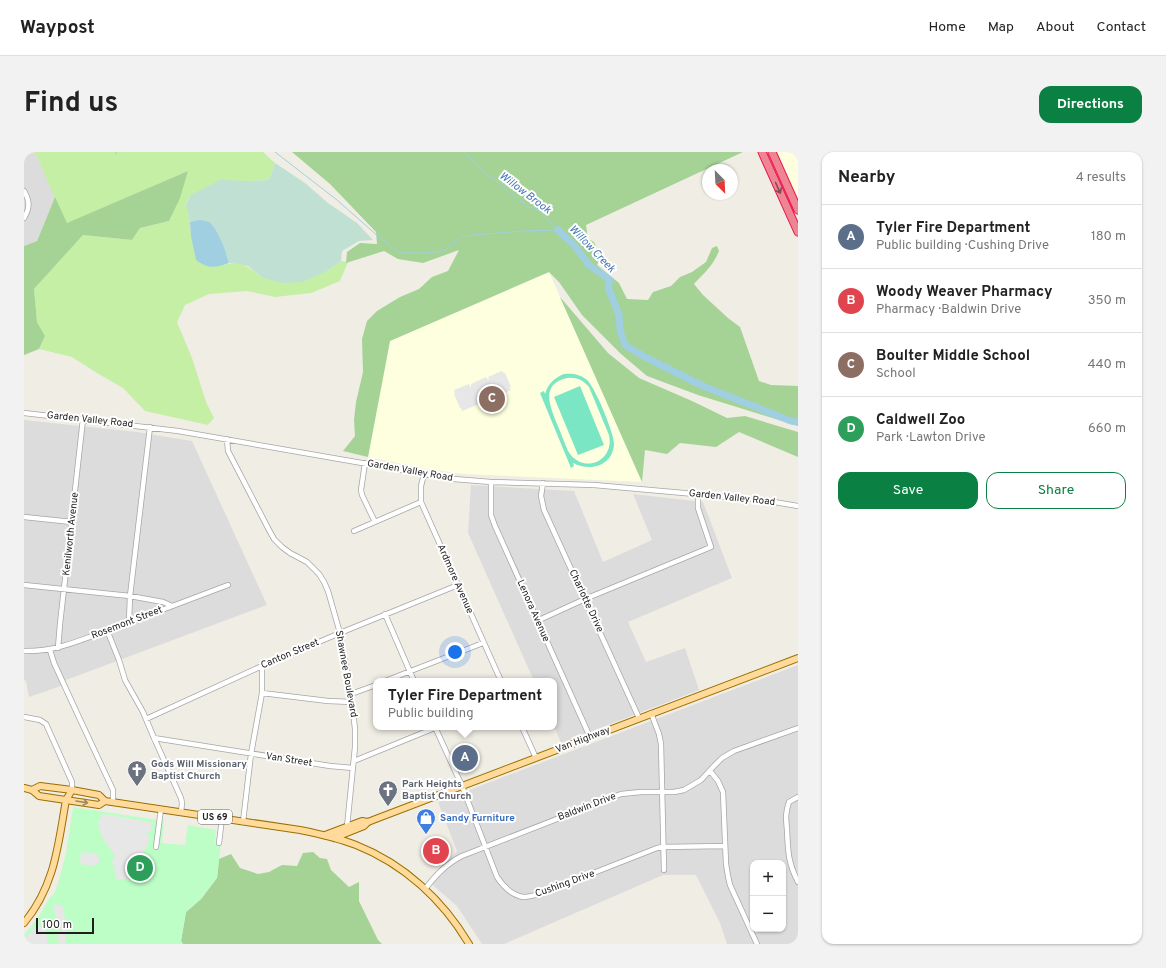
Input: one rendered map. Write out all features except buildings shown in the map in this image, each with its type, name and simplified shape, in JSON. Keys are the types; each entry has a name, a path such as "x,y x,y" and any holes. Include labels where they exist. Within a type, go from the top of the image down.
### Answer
{"highway":[{"path":"762,152 798,232"},
{"path":"772,152 798,210"}],"main road":[{"name":"Van Highway","path":"334,838 364,826 368,822 798,658"},
{"name":"US 69","path":"32,790 40,786 72,790 99,795 105,801 325,835 360,847 383,858 400,869 425,889 446,911 469,944"},
{"name":"US 69","path":"24,788 32,790 39,796 99,805 105,801"},
{"path":"24,923 41,897 54,868 66,800 72,790"},
{"name":"Van Highway","path":"325,835 362,821 368,822"}],"street":[{"path":"24,191 29,204 28,212 24,218"},
{"name":"Garden Valley Road","path":"24,413 178,431 454,479 491,482 594,485 762,500 798,506"},
{"name":"Kenilworth Avenue","path":"58,648 84,420"},
{"path":"129,622 130,596 150,427"},
{"name":"Shawnee Boulevard","path":"227,439 228,451 268,530 282,547 307,562 319,574 328,591 340,633 351,694 355,729 354,761 348,827"},
{"path":"365,463 362,495 375,522"},
{"name":"Ardmore Avenue","path":"424,474 421,486 421,502 500,678"},
{"name":"Lenora Avenue","path":"491,482 491,515 495,526 590,737"},
{"name":"Charlotte Drive","path":"543,483 541,496 544,510 640,718"},
{"path":"537,621 585,599 711,547 698,508 698,494"},
{"path":"354,531 421,502"},
{"path":"24,517 72,522"},
{"path":"24,585 130,596 164,602 172,606"},
{"name":"Rosemont Street","path":"24,651 50,650 84,640 228,585"},
{"name":"Canton Street","path":"146,719 262,666 458,585"},
{"path":"385,614 413,678"},
{"path":"107,630 125,680 146,719 181,798 181,812"},
{"path":"392,678 483,643"},
{"path":"50,650 54,663 113,790 113,802"},
{"path":"243,822 251,754 262,692 262,666"},
{"path":"351,694 373,685"},
{"path":"262,692 328,701 352,702"},
{"path":"651,713 662,744 664,870"},
{"path":"24,717 40,720 46,724 72,782 72,790"},
{"name":"Baldwin Drive","path":"425,889 442,869 454,860 486,846 621,794 674,792 684,790 701,780 722,758 734,751 798,728"},
{"path":"354,761 429,730"},
{"name":"Cushing Drive","path":"437,730 462,786 497,877 507,889 522,896 540,894 657,848 725,846"},
{"path":"523,730 536,758"},
{"name":"Van Street","path":"154,738 330,766 353,768"},
{"path":"710,771 718,781 723,792 726,864 730,885 757,944"},
{"path":"798,797 789,802 786,811 788,853 798,882"},
{"path":"156,847 161,809"},
{"path":"218,842 222,818"}],"shaded area":[{"path":"24,152 35,152 55,197 37,241 24,246"},
{"path":"777,152 798,152 798,198"},
{"path":"275,163 305,183 328,203 357,223 373,240 359,241 342,251 341,261 327,271 302,282 283,283 263,278 248,266 229,263 227,255 199,220 190,222 186,204 191,195 220,180 269,180"},
{"path":"549,272 642,482 464,474 427,469 368,457 390,341"},
{"path":"502,371 505,373 511,390 495,397 492,394 493,398 480,403 479,402 479,404 462,411 454,394 454,390 469,384 471,387 471,384 486,377 488,380 488,377"},
{"path":"24,420 137,432 192,441 267,605 66,680 61,686 29,697 26,681 24,680"},
{"path":"471,485 574,491 603,562 652,540 633,494 703,502 732,578 628,622 646,662 685,648 699,690 561,743 556,730 557,730 557,678 533,678 468,533"},
{"path":"798,665 798,944 727,944 720,923 696,875 663,875 504,944 482,944 457,906 428,881 457,851 438,802"},
{"path":"102,814 150,822 152,825 151,832 148,832 147,835 150,836 149,841 147,841 148,845 144,851 148,873 146,873 146,876 117,880 112,861 115,856 102,837 98,822 102,817"},
{"path":"81,852 97,854 99,863 96,863 96,866 80,864"},
{"path":"53,903 58,906 63,906 67,932 65,938 66,944 59,944 57,930 61,933 63,931 57,927"},
{"path":"37,926 45,927 48,944 24,944 24,939"}],"green space":[{"path":"35,152 263,152 275,163 269,180 248,181 191,195 186,203 191,236 220,266 233,263 243,265 263,278 327,271 341,261 348,262 340,281 311,293 275,297 247,291 209,294 185,305 177,322 192,358 206,402 214,418 208,425 145,411 123,388 72,357 39,349 45,336 37,322 34,289 83,235 132,240 140,228 169,221 188,171 66,224"},
{"path":"292,152 743,152 717,164 702,164 702,171 586,225 588,239 594,242 601,257 597,265 619,283 627,299 648,300 653,292 671,286 680,277 692,272 706,262 712,248 717,246 719,251 714,261 694,284 703,295 740,327 759,381 771,385 798,386 798,426 698,395 647,376 621,354 582,315 559,282 549,272 390,341 368,457 343,451 355,436 354,420 356,402 363,372 362,339 367,321 377,311 400,297 419,289 432,277 448,271 459,250 423,263 398,259 384,251 346,263 347,252 360,243 377,244 376,232 330,184"},
{"path":"188,171 180,198 169,221 140,228 132,240 83,235 34,289 37,322 45,336 39,349 24,355 24,246 37,241 55,197 67,223"},
{"path":"560,297 608,353 639,378 727,418 745,416 798,432 798,457 739,432 716,447 680,443 667,454 645,450 642,482"},
{"path":"564,374 573,374 582,376 590,384 604,411 614,445 609,458 599,465 586,467 573,463 574,466 571,468 540,393 544,391 545,394 554,379","holes":["567,378 573,378 584,382 589,387 609,435 610,444 607,452 596,462 589,464 581,462 574,458 568,451 552,410 549,396 550,390 553,385"]},
{"path":"580,386 604,445 578,455 554,397"},
{"path":"73,807 164,821 162,843 185,845 188,825 216,830 215,842 221,843 217,878 201,899 186,912 181,941 182,944 24,944 24,935 38,918 50,897 54,894 66,853"},
{"path":"313,852 320,858 327,859 331,870 349,887 359,882 359,901 378,940 382,944 183,944 181,941 186,912 201,899 217,878 219,859 231,854 240,868 258,874 269,872 282,865 297,866 303,853"}],"water":[{"path":"199,220 209,222 216,230 224,247 229,263 212,267 204,265 196,260 190,222"}],"waterway":[{"name":"Willow Creek","path":"275,152 337,200 379,237 401,253 428,253 446,250 462,236 521,231 558,230"},
{"name":"Willow Brook","path":"465,152 476,165 528,207 538,209 557,229"},
{"name":"Willow Creek","path":"558,230 574,245 589,265 610,280 608,287 619,315 620,330 625,345 643,356 703,386 791,421 798,422"}],"place":[{"name":"Boulter Middle School","path":"492,399"},
{"name":"Tyler Fire Department","path":"465,758"},
{"name":"Gods Will Missionary Baptist Church","path":"137,787"},
{"name":"Park Heights Baptist Church","path":"388,807"},
{"name":"Sandy Furniture","path":"426,835"},
{"name":"Woody Weaver Pharmacy","path":"436,851"},
{"name":"Caldwell Zoo","path":"140,868"}]}
